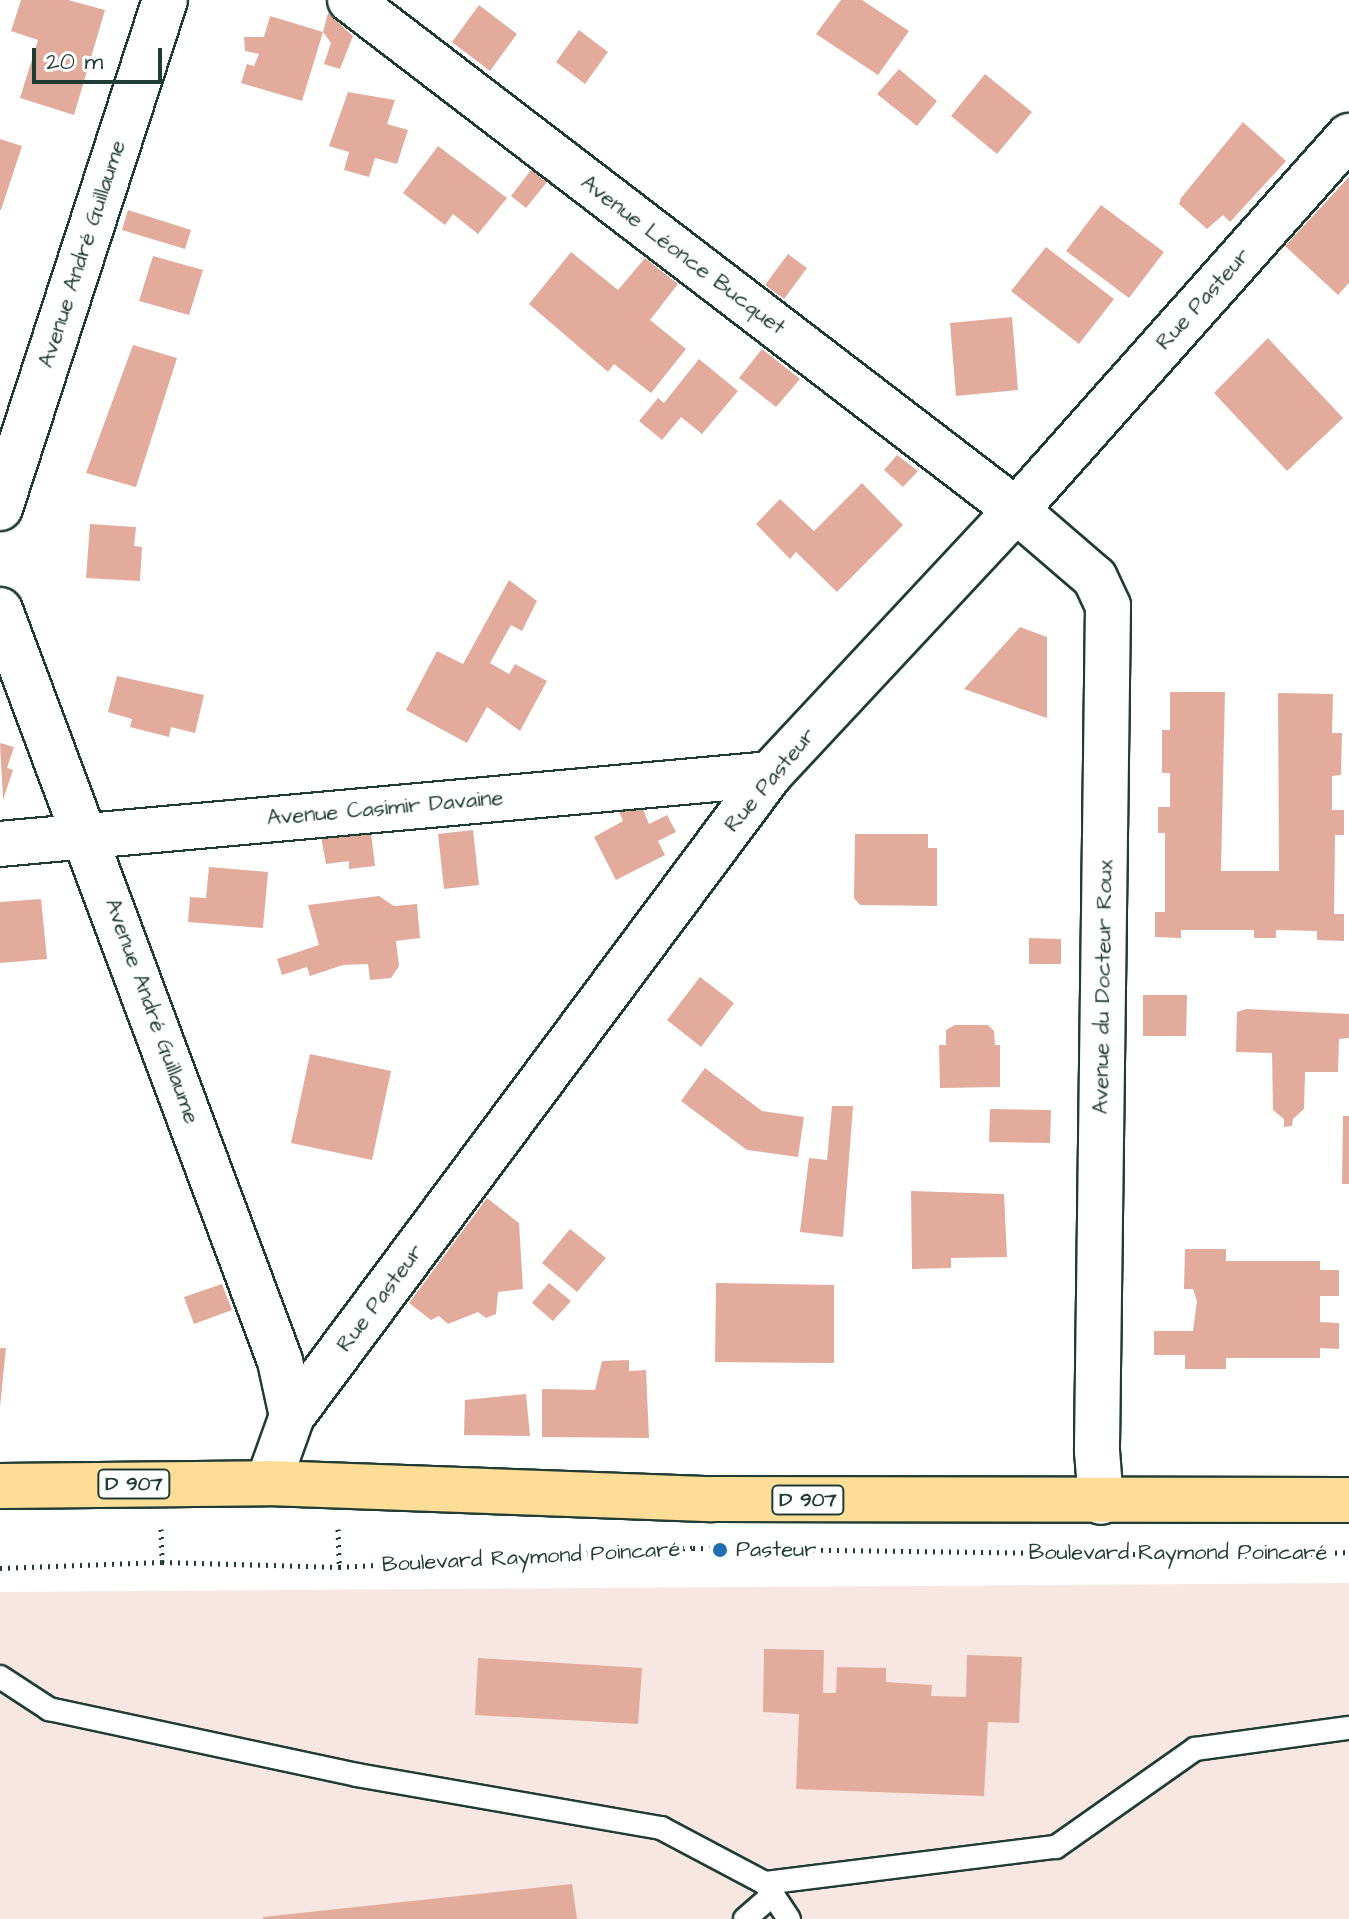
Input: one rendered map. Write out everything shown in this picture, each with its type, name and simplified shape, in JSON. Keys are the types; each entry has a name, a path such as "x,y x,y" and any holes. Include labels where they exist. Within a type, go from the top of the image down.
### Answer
{"main road":[{"name":"D 907","path":"0,1486 268,1483 712,1499 1349,1500"}],"street":[{"name":"Avenue André Guillaume","path":"0,508 165,0"},
{"name":"Avenue Léonce Bucquet","path":"350,0 1016,510"},
{"name":"Rue Pasteur","path":"268,1483 292,1416 770,774 1016,510 1349,136"},
{"name":"Avenue du Docteur Roux","path":"1016,510 1095,578 1108,606 1097,1451 1101,1502"},
{"name":"Avenue André Guillaume","path":"0,610 87,834 280,1361 292,1416"},
{"name":"Avenue Casimir Davaine","path":"0,844 770,774"}],"lane":[{"path":"0,1677 49,1709 357,1775 661,1828 769,1889 789,1919"},
{"path":"745,1919 769,1889 1056,1847 1195,1749 1349,1728"}],"path":[{"name":"Boulevard Raymond Poincaré","path":"0,1568 162,1562 339,1567 693,1548 1271,1556 1349,1552"}],"shaded area":[{"path":"1349,1583 1349,1919 0,1919 0,1592"}],"building":[{"path":"21,0 68,0 105,10 74,115 20,98 38,40 11,31"},
{"path":"841,0 862,0 909,31 878,75 816,34"},
{"path":"479,5 517,34 490,71 452,42"},
{"path":"328,13 353,36 340,69 324,64 331,43 323,32"},
{"path":"270,16 323,32 302,101 241,83 247,64 254,66 259,54 245,51 244,37 264,37"},
{"path":"579,30 608,52 585,84 556,62"},
{"path":"899,69 937,101 917,126 877,94"},
{"path":"985,74 1032,112 997,154 951,116"},
{"path":"348,92 395,100 387,124 408,130 397,164 375,158 369,177 344,170 349,152 329,146"},
{"path":"1243,122 1286,161 1230,222 1223,215 1207,229 1179,204 1181,198"},
{"path":"0,139 22,146 1,210 0,210"},
{"path":"438,146 507,198 478,234 453,214 445,225 403,193"},
{"path":"531,170 547,182 526,208 511,196"},
{"path":"1349,177 1349,283 1338,295 1285,246"},
{"path":"1101,205 1164,252 1129,298 1066,251"},
{"path":"128,210 191,230 185,249 122,230"},
{"path":"1046,247 1114,299 1079,344 1011,291"},
{"path":"571,252 618,290 645,258 678,284 650,320 686,349 651,393 614,364 608,372 529,304"},
{"path":"788,254 807,268 784,299 765,285"},
{"path":"153,256 203,270 189,315 139,301"},
{"path":"1012,317 1018,390 956,396 950,323"},
{"path":"1268,338 1343,418 1287,471 1214,393"},
{"path":"133,345 177,358 136,487 86,473"},
{"path":"762,349 800,379 776,407 739,378"},
{"path":"699,359 738,391 702,434 681,417 662,440 639,421 658,398 664,403"},
{"path":"897,455 918,471 903,487 884,470"},
{"path":"862,483 903,525 837,592 796,552 790,559 756,524 780,499 814,531"},
{"path":"90,524 136,527 134,546 142,547 140,581 86,578"},
{"path":"509,580 537,601 522,631 511,625 490,663 509,674 515,664 547,681 520,731 487,707 467,743 406,710 437,651 463,664"},
{"path":"1020,627 1047,637 1047,718 964,689"},
{"path":"117,676 204,695 195,733 171,727 169,737 130,727 132,719 108,712"},
{"path":"1170,692 1225,692 1221,871 1279,871 1278,693 1333,694 1332,733 1342,733 1341,775 1332,776 1332,810 1344,810 1344,835 1335,835 1334,914 1344,914 1344,941 1317,940 1317,931 1276,930 1276,938 1254,938 1254,930 1181,930 1181,938 1155,937 1155,912 1165,912 1165,833 1158,833 1158,807 1170,807 1170,773 1162,773 1162,730 1170,730"},
{"path":"0,743 14,747 7,768 13,770 3,800"},
{"path":"642,807 649,824 667,815 676,832 658,841 665,855 616,880 594,837 623,821 618,809"},
{"path":"473,830 479,885 444,889 438,834"},
{"path":"371,833 375,866 349,869 349,861 326,864 321,837"},
{"path":"855,834 928,834 928,848 937,848 937,906 860,905 854,898"},
{"path":"209,867 268,872 263,928 188,922 190,897 206,898"},
{"path":"379,896 394,906 417,904 420,938 396,941 399,966 391,978 370,980 368,964 343,965 310,976 307,967 282,975 277,959 319,945 308,905"},
{"path":"41,899 47,959 0,963 0,902"},
{"path":"1029,938 1061,939 1061,964 1029,964"},
{"path":"700,977 734,1003 701,1047 667,1020"},
{"path":"1143,995 1187,995 1186,1036 1143,1036"},
{"path":"1246,1009 1349,1014 1349,1038 1339,1039 1338,1072 1305,1072 1304,1109 1293,1119 1292,1126 1284,1127 1284,1119 1273,1110 1272,1053 1236,1052 1237,1012"},
{"path":"955,1025 988,1025 994,1031 995,1045 1000,1045 1000,1087 940,1088 939,1045 946,1045 946,1030"},
{"path":"310,1054 391,1071 372,1160 291,1143"},
{"path":"705,1068 762,1111 804,1117 798,1157 747,1150 681,1101"},
{"path":"832,1106 853,1106 843,1237 800,1232 809,1158 827,1160"},
{"path":"990,1109 1051,1110 1050,1143 989,1142"},
{"path":"1343,1116 1349,1116 1349,1184 1342,1184"},
{"path":"911,1191 1004,1194 1007,1257 951,1258 951,1268 912,1269"},
{"path":"487,1198 519,1223 523,1289 498,1292 496,1314 486,1318 478,1312 448,1324 439,1316 431,1320 409,1303"},
{"path":"570,1229 606,1258 577,1292 542,1263"},
{"path":"1185,1249 1226,1249 1226,1261 1320,1261 1320,1270 1339,1270 1339,1296 1320,1296 1320,1322 1339,1323 1339,1349 1320,1348 1320,1358 1226,1358 1226,1369 1185,1369 1185,1355 1154,1355 1154,1331 1193,1331 1197,1301 1193,1289 1184,1289"},
{"path":"549,1283 571,1301 553,1321 532,1303"},
{"path":"716,1283 834,1285 834,1363 715,1362"},
{"path":"222,1284 232,1310 194,1324 184,1297"},
{"path":"0,1348 6,1348 0,1407"},
{"path":"629,1360 629,1371 646,1370 649,1438 542,1437 542,1389 595,1390 602,1361"},
{"path":"526,1394 530,1436 464,1435 465,1400"},
{"path":"764,1649 824,1650 823,1693 836,1693 837,1667 886,1668 886,1682 932,1685 931,1696 966,1697 967,1655 1022,1657 1019,1723 988,1722 984,1796 796,1789 799,1714 763,1712"},
{"path":"478,1658 642,1668 638,1724 475,1715"},
{"path":"572,1884 577,1919 263,1919 263,1917"}],"place":[{"name":"Pasteur","path":"720,1550"}]}
